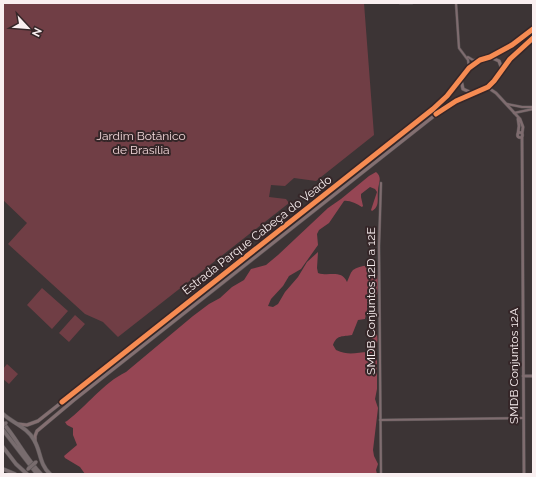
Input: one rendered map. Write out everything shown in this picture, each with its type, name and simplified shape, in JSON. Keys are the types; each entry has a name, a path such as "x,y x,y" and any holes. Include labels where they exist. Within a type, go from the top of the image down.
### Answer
{"highway":[{"path":"3,414 28,432 35,442 42,465 50,474"},
{"path":"4,424 16,424"},
{"path":"4,424 41,474"},
{"path":"3,430 37,474"},
{"path":"3,447 5,454 27,474"},
{"path":"22,469 28,469 36,462 39,455"},
{"path":"3,469 15,474"}],"main road":[{"path":"469,68 480,60 490,57 512,45 533,29"},
{"path":"494,81 502,68 516,52 533,38"},
{"path":"490,57 500,61 502,68"},
{"name":"Estrada Parque Cabeça do Veado","path":"16,424 27,425 38,422 400,136 440,103 461,80 469,68"},
{"path":"461,80 463,89 472,93"},
{"name":"Estrada Parque Cabeça do Veado","path":"35,442 35,436 41,426 439,112 456,100 482,89 494,81"},
{"path":"144,337 148,341"},
{"path":"140,340 144,345"}],"street":[{"path":"400,3 412,3"},
{"path":"456,3 459,48 467,57 473,60 480,60"},
{"path":"467,57 469,68"},
{"path":"494,81 493,86 496,93"},
{"path":"482,89 490,89 496,93 518,116 519,123 517,136 522,147"},
{"path":"506,104 533,108"},
{"path":"514,113 533,108"},
{"name":"SMDB Conjuntos 12A","path":"518,116 522,125 524,474"},
{"path":"518,133 520,132 522,135 519,138"},
{"name":"SMDB Conjuntos 12D a 12E","path":"381,183 379,246 381,474"},
{"path":"523,376 533,376"},
{"path":"380,420 524,418"}],"green space":[{"name":"Jardim Botânico de Brasília","path":"3,3 364,3 374,135 316,181 294,178 285,186 271,185 269,197 286,199 289,203 118,337 103,322 85,314 8,244 27,223 3,200"},
{"path":"42,288 68,311 52,329 27,305"},
{"path":"75,315 85,324 69,342 59,333"},
{"path":"7,364 18,374 9,384 3,379 3,369"}],"shaded area":[{"path":"376,172 380,181 378,188 378,202 375,209 372,211 371,210 377,192 375,189 370,187 361,194 362,207 351,202 344,201 329,223 319,230 317,234 318,245 301,269 289,276 283,286 271,299 268,306 273,307 278,304 307,262 318,252 318,273 338,274 347,282 351,273 355,269 367,266 375,268 378,289 374,317 377,339 375,348 371,342 373,327 369,319 369,315 374,305 374,298 370,298 365,319 358,320 352,335 343,336 336,339 333,345 336,350 346,353 372,352 377,358 377,389 375,399 378,408 373,450 378,464 376,470 377,474 85,474 80,467 65,458 64,456 77,445 73,435 73,428 65,422 102,388 126,372 193,316 220,298 232,287 244,280 251,269 266,265 328,208"}],"cycle path":[{"path":"62,402 433,109 447,96 469,68 480,60 490,57 512,45 533,29"},
{"path":"436,114 456,101 488,87 510,59 533,38"}]}
